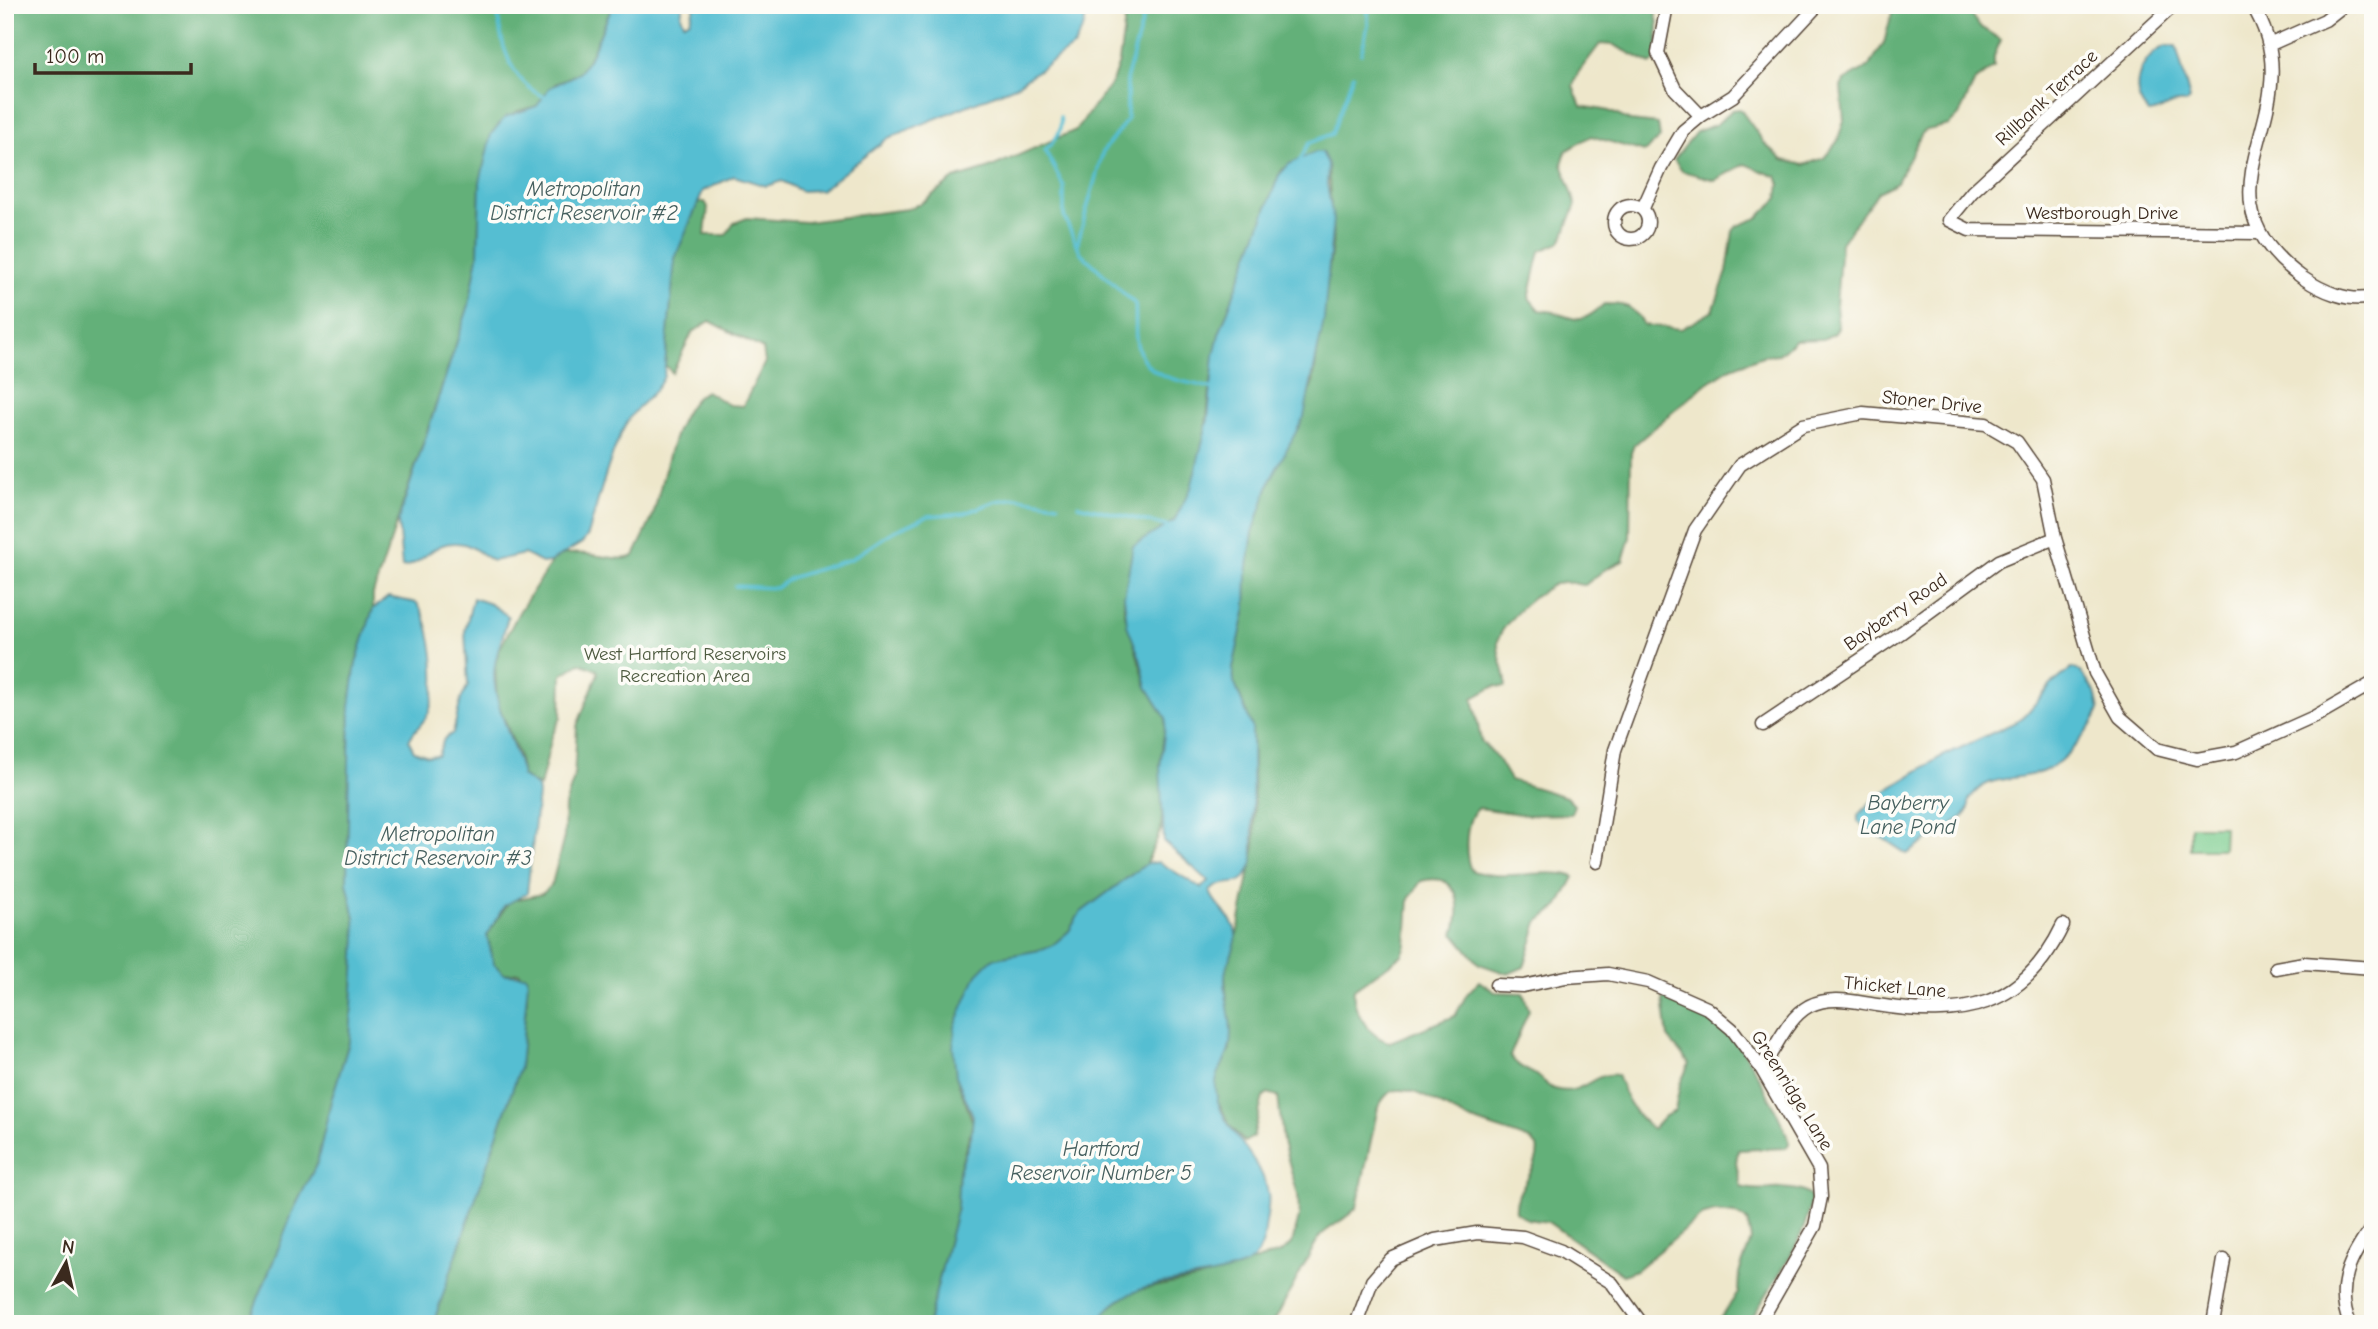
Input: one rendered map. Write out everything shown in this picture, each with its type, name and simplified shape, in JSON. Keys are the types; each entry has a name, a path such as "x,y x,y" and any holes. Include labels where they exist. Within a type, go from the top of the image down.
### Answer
{"street":[{"path":"1668,5 1658,53 1675,89 1701,116"},
{"path":"1643,208 1683,131 1744,85 1818,5"},
{"name":"Rillbank Terrace","path":"1950,220 1972,192 2174,5"},
{"path":"2252,5 2271,44 2270,99 2249,180 2251,216 2258,233 2291,269 2309,282 2332,294 2373,297"},
{"path":"2271,44 2325,20 2344,5"},
{"name":"Westborough Drive","path":"1950,220 1969,230 2258,233"},
{"name":"Stoner Drive","path":"1597,862 1615,750 1695,530 1740,465 1803,425 1863,413 1986,424 2017,442 2043,479 2055,538 2095,673 2120,717 2157,749 2197,759 2236,752 2314,717 2373,683"},
{"name":"Bayberry Road","path":"1763,725 1902,632 1999,561 2055,538"},
{"name":"Thicket Lane","path":"1760,1068 1797,1014 1817,1002 1844,1000 1938,1012 1978,1006 1999,998 2031,976 2051,950 2063,925"},
{"path":"2276,968 2304,963 2373,968"},
{"name":"Greenridge Lane","path":"1496,985 1523,986 1566,977 1608,974 1648,982 1707,1008 1732,1029 1760,1068 1819,1169 1822,1197 1815,1226 1759,1324"},
{"path":"2350,1324 2344,1295 2346,1270 2373,1226"},
{"path":"1356,1324 1372,1281 1391,1259 1435,1240 1477,1233 1523,1237 1561,1251 1612,1283 1642,1324"},
{"path":"2213,1324 2224,1260"}],"green space":[{"path":"5,5 613,5 591,55 579,73 555,84 537,106 517,111 480,182 478,256 469,305 373,594 373,609 356,663 350,705 347,882 355,918 356,939 350,1039 331,1101 317,1163 295,1207 248,1324 5,1324"},
{"name":"West Hartford Reservoirs Recreation Area","path":"1127,5 1654,5 1658,24 1657,59 1651,64 1614,45 1600,44 1578,73 1573,86 1581,106 1609,111 1630,121 1658,124 1660,138 1644,152 1591,136 1566,151 1562,164 1576,204 1559,243 1540,251 1529,298 1539,310 1573,319 1586,317 1604,304 1623,305 1636,313 1644,325 1681,329 1713,311 1727,272 1733,231 1737,226 1758,218 1778,198 1780,184 1777,177 1745,164 1715,180 1682,171 1674,160 1696,132 1717,124 1732,110 1740,109 1766,145 1783,160 1804,165 1824,158 1837,142 1844,121 1841,87 1844,81 1869,66 1884,43 1894,5 1964,5 1979,26 2001,40 1994,56 1994,67 1975,81 1959,115 1949,125 1923,131 1897,182 1878,192 1841,243 1836,306 1838,327 1835,333 1823,339 1795,340 1779,354 1765,355 1729,369 1703,386 1634,445 1631,453 1630,537 1623,561 1604,570 1585,585 1563,582 1545,589 1514,615 1500,634 1498,648 1506,679 1505,687 1495,686 1473,698 1481,741 1497,758 1510,780 1566,797 1574,805 1571,814 1526,815 1479,808 1474,812 1468,827 1467,857 1472,871 1492,875 1548,873 1574,877 1559,906 1538,922 1524,967 1508,974 1479,964 1454,934 1458,913 1456,894 1444,881 1434,879 1421,881 1409,899 1406,945 1402,955 1354,989 1356,1005 1363,1022 1376,1035 1390,1042 1455,1016 1467,994 1479,981 1495,992 1523,993 1529,1010 1510,1056 1513,1060 1552,1088 1564,1091 1581,1087 1602,1076 1617,1075 1630,1105 1653,1129 1665,1116 1675,1111 1680,1084 1689,1064 1668,1037 1663,999 1668,997 1708,1015 1725,1028 1747,1058 1790,1142 1786,1148 1738,1150 1736,1163 1741,1187 1759,1190 1795,1189 1811,1197 1796,1246 1748,1324 1716,1324 1738,1293 1739,1273 1751,1240 1747,1220 1735,1214 1715,1212 1701,1216 1636,1270 1623,1275 1548,1222 1527,1219 1516,1212 1519,1195 1535,1163 1537,1146 1532,1141 1461,1116 1417,1093 1395,1090 1386,1096 1378,1107 1357,1207 1319,1237 1273,1324 1097,1324 1104,1312 1132,1291 1196,1279 1280,1253 1292,1244 1299,1217 1298,1195 1283,1142 1278,1096 1268,1093 1263,1097 1253,1137 1244,1142 1230,1126 1215,1088 1217,1074 1230,1049 1225,973 1236,940 1255,846 1252,727 1234,682 1233,668 1246,608 1247,573 1253,532 1271,479 1313,383 1333,239 1328,164 1283,169 1279,175 1219,334 1201,456 1187,502 1171,524 1138,542 1124,596 1124,610 1147,687 1166,718 1160,767 1164,789 1161,830 1146,864 1080,913 1069,931 1053,945 992,959 956,1076 973,1123 959,1171 957,1207 928,1324 433,1324 520,1067 527,996 519,972 504,974 494,964 487,936 509,901 542,894 552,884 564,837 565,805 574,778 577,726 598,673 597,670 580,663 562,675 561,717 552,736 540,787 522,776 518,754 497,701 495,664 499,650 519,612 555,557 577,553 618,558 634,556 653,515 671,447 686,412 695,399 706,391 729,405 743,406 765,362 763,349 710,321 692,333 672,373 665,365 675,258 698,202 705,202 708,207 705,235 726,235 734,223 747,218 806,222 907,209 920,204 954,179 987,169 1076,130 1112,82 1119,62"},
{"path":"2190,826 2224,826 2223,849 2190,849"}],"water":[{"name":"Metropolitan District Reservoir #2","path":"613,5 683,5 681,15 684,23 690,20 695,5 1088,5 1084,26 1074,46 1015,86 888,138 821,190 801,191 782,181 766,186 734,176 703,191 675,258 664,376 627,422 615,448 588,535 582,543 550,562 542,563 524,554 493,561 468,545 444,544 417,562 402,567 398,521 469,305 478,256 480,182 491,134 505,117 537,106 549,88 579,73 591,55"},
{"path":"2166,46 2176,46 2190,99 2186,103 2169,105 2149,113 2138,96 2139,76 2149,58"},
{"name":"Hartford Reservoir Number 5","path":"1315,152 1322,152 1328,164 1327,184 1333,219 1324,320 1304,417 1271,479 1253,532 1247,573 1246,608 1233,668 1234,682 1252,727 1253,862 1244,878 1222,884 1210,891 1230,919 1236,933 1225,977 1231,1028 1230,1045 1217,1078 1216,1090 1224,1117 1264,1179 1269,1202 1262,1245 1254,1259 1245,1265 1226,1272 1144,1288 1126,1296 1110,1307 1097,1324 928,1324 957,1207 959,1171 971,1137 973,1116 956,1076 953,1047 955,1026 977,974 992,959 1053,945 1069,931 1080,913 1146,864 1159,862 1201,888 1209,881 1164,842 1160,767 1166,718 1147,687 1140,658 1127,625 1124,596 1133,546 1174,521 1191,488 1208,419 1214,355 1219,334 1279,175 1289,164"},
{"name":"Metropolitan District Reservoir #3","path":"388,597 417,603 431,640 433,698 428,714 409,741 414,751 428,756 438,755 444,739 453,733 461,699 468,685 465,631 473,598 490,604 508,616 496,660 495,688 522,776 537,787 538,794 527,893 504,906 487,936 494,964 504,974 526,975 528,982 520,1067 433,1324 248,1324 295,1207 317,1163 331,1101 350,1039 356,939 355,918 347,882 350,705 356,663 373,609"},
{"name":"Bayberry Lane Pond","path":"2072,668 2080,671 2095,692 2099,710 2076,745 2052,767 2034,774 1984,785 1969,800 1969,808 1964,816 1907,854 1858,822 1858,815 1876,797 1939,758 2022,719 2051,685"}],"waterway":[{"path":"498,5 500,32 508,59 523,81 545,97"},
{"path":"1147,5 1127,77 1127,120 1103,151 1077,245 1081,253 1135,304 1136,338 1139,352 1146,363 1164,376 1214,389"},
{"path":"1361,54 1368,25 1368,5"},
{"path":"1299,162 1309,143 1332,134 1353,75"},
{"path":"1060,117 1058,135 1045,150 1064,187 1064,216 1076,244"},
{"path":"735,586 776,588 790,578 851,559 892,532 927,516 965,513 997,501 1017,498 1058,504"},
{"path":"1078,505 1171,527"}]}
